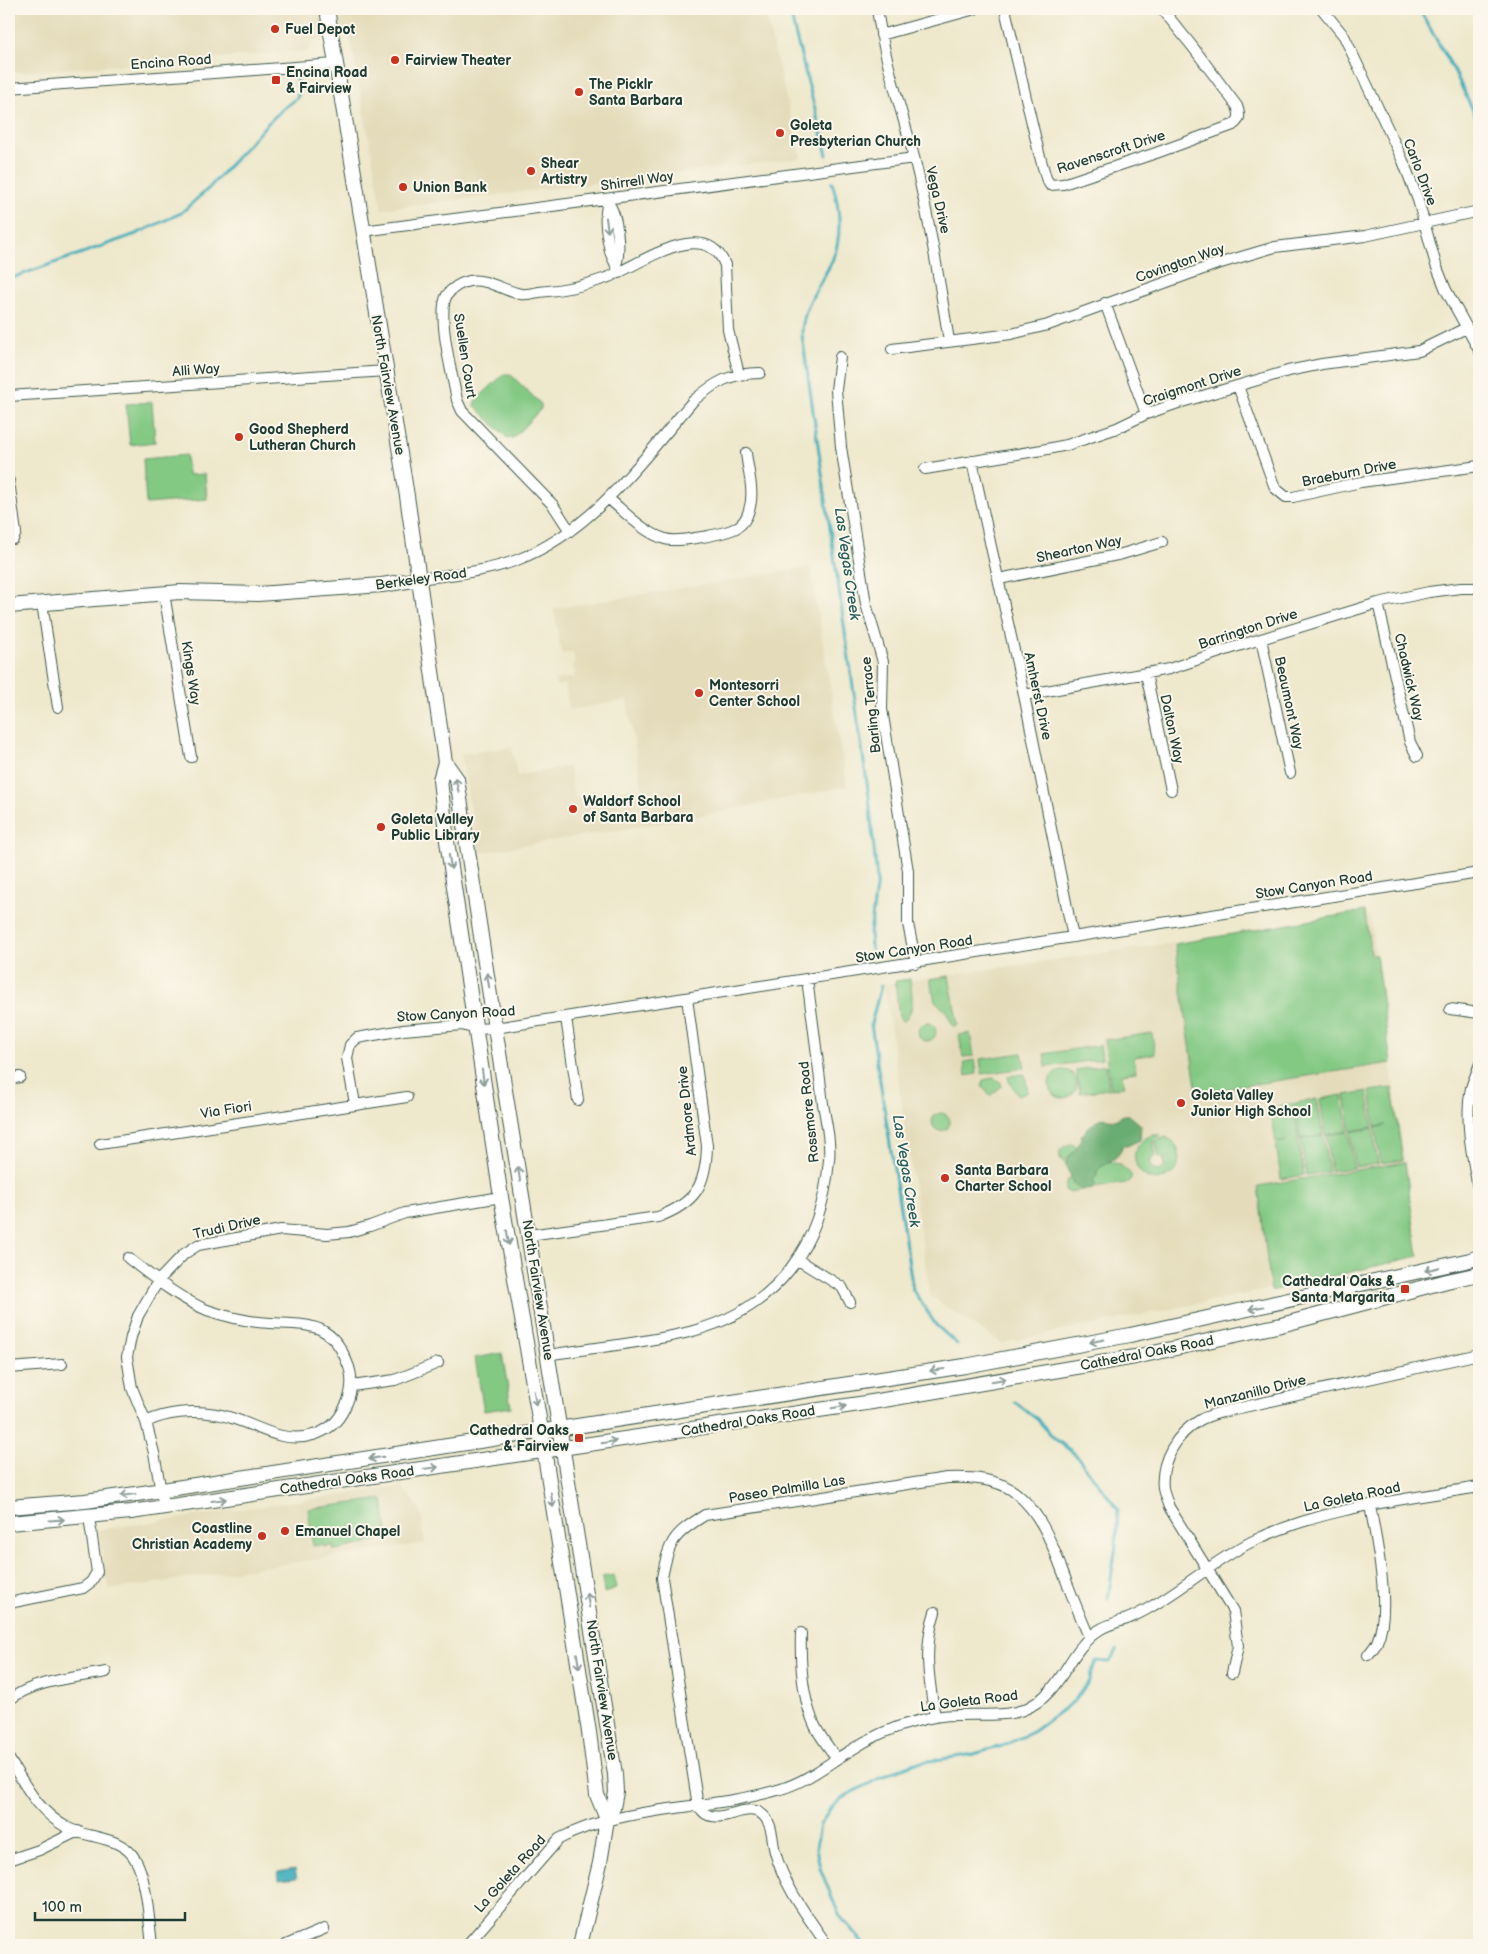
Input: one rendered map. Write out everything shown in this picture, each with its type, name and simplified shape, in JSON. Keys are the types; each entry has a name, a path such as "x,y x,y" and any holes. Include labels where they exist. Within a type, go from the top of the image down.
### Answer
{"main road":[{"name":"North Fairview Avenue","path":"327,9 420,579 445,762 440,780 447,841 501,1197 589,1732 597,1795 607,1820"},
{"name":"Berkeley Road","path":"9,606 164,593 258,594 382,585 420,579"},
{"name":"North Fairview Avenue","path":"445,762 457,779 495,1028 614,1766 616,1792 613,1808 607,1820 600,1863 580,1945"},
{"name":"Cathedral Oaks Road","path":"9,1507 85,1501 162,1490 966,1366 1130,1335 1479,1257"},
{"name":"Cathedral Oaks Road","path":"9,1523 88,1517 164,1508 866,1403 1135,1357 1281,1326 1437,1283 1479,1274"}],"street":[{"name":"Vega Drive","path":"877,9 881,35 914,158 935,252 949,341"},
{"path":"881,35 975,9"},
{"name":"Ravenscroft Drive","path":"1005,9 1039,153 1046,178 1050,185 1063,184 1243,123 1237,106 1162,9"},
{"name":"Carlo Drive","path":"1322,9 1344,36 1403,161 1425,224 1442,282 1479,350"},
{"name":"Encina Road","path":"9,88 335,64"},
{"name":"Shirrell Way","path":"363,231 607,201 914,158"},
{"path":"607,201 614,211 619,252 617,262 619,273"},
{"name":"Covington Way","path":"892,349 1011,334 1048,324 1214,265 1276,247 1365,236 1425,224 1479,210"},
{"name":"Suellen Court","path":"570,531 553,505 462,411 457,400 444,326 444,308 447,295 455,287 469,281 485,282 522,295 590,284 619,273 656,253 674,247 702,242 714,248 725,265 728,330 739,374"},
{"path":"1105,304 1146,414"},
{"name":"Craigmont Drive","path":"925,469 1067,445 1117,428 1146,414 1175,404 1288,371 1322,364 1419,351 1466,328"},
{"name":"Barling Terrace","path":"840,357 836,390 841,446 866,604 883,662 882,709 908,871 908,924 916,963"},
{"name":"Alli Way","path":"9,396 386,371"},
{"name":"Berkeley Road","path":"420,579 487,569 517,560 548,546 570,531 608,499 693,401 721,380 739,374 760,373"},
{"name":"Braeburn Drive","path":"1238,386 1275,488 1286,497 1361,482 1479,466"},
{"path":"608,499 635,522 666,539 679,540 727,531 736,528 745,520 750,510 751,494 746,453"},
{"name":"Amherst Drive","path":"972,461 1024,695 1073,937"},
{"path":"9,481 16,533 13,539 9,539"},
{"path":"1285,508 1286,497"},
{"name":"Shearton Way","path":"999,579 1122,554 1162,542"},
{"name":"Barrington Drive","path":"1024,695 1169,669 1378,603 1429,592 1479,588"},
{"name":"Kings Way","path":"164,593 191,757"},
{"path":"42,603 58,706"},
{"name":"Chadwick Way","path":"1378,603 1410,742 1417,756"},
{"name":"Beaumont Way","path":"1261,639 1290,773"},
{"name":"Dalton Way","path":"1146,674 1171,790"},
{"name":"Stow Canyon Road","path":"355,1104 346,1058 347,1051 353,1041 364,1036 403,1030 462,1025 476,1029 495,1028 566,1018 1479,873"},
{"name":"Rossmore Road","path":"548,1355 670,1336 714,1324 746,1308 770,1291 798,1260 818,1219 830,1158 807,980"},
{"name":"Ardmore Drive","path":"529,1235 658,1217 686,1204 695,1193 706,1165 707,1146 688,998"},
{"path":"1450,1008 1479,1013"},
{"path":"566,1018 578,1100"},
{"path":"1479,1066 1471,1088 1470,1110 1471,1138 1479,1193"},
{"path":"9,1079 20,1077"},
{"name":"Via Fiori","path":"100,1144 407,1097"},
{"name":"Trudi Drive","path":"164,1508 162,1490 146,1422 132,1388 127,1357 130,1336 138,1316 158,1281 184,1254 198,1245 282,1230 328,1234 349,1232 405,1213 501,1197"},
{"path":"128,1258 187,1301 229,1317 261,1322 299,1323 312,1326 328,1334 345,1355 352,1386 348,1402 340,1417 329,1428 304,1438 277,1436 239,1420 216,1414 168,1414 146,1422"},
{"path":"798,1260 842,1287 850,1302"},
{"name":"Manzanillo Drive","path":"1232,1673 1238,1646 1233,1611 1169,1507 1164,1488 1164,1472 1168,1454 1187,1429 1201,1419 1222,1412 1479,1354"},
{"path":"352,1386 395,1380 438,1363"},
{"path":"9,1368 62,1364"},
{"name":"Paseo Palmilla Las","path":"698,1806 662,1578 671,1544 682,1529 705,1515 947,1478 968,1477 986,1480 1017,1493 1036,1515 1054,1548 1089,1637"},
{"name":"La Goleta Road","path":"467,1945 559,1839 578,1829 607,1820 698,1806 781,1789 815,1774 868,1740 890,1729 935,1717 1003,1714 1022,1710 1042,1700 1057,1685 1066,1668 1089,1637 1102,1628 1130,1618 1153,1606 1206,1568 1252,1542 1286,1527 1334,1511 1479,1487"},
{"path":"1368,1655 1376,1643 1382,1624 1380,1565 1370,1504"},
{"path":"9,1603 83,1588 91,1582 97,1572 88,1517"},
{"path":"935,1612 929,1630 928,1656 935,1717"},
{"path":"801,1633 802,1669 808,1704 815,1727 837,1759"},
{"path":"9,1700 29,1689 51,1681 106,1672"},
{"path":"9,1759 38,1804 63,1824 127,1848 136,1860 142,1877 152,1945"},
{"path":"698,1806 706,1814 714,1816 751,1810 758,1811 766,1817 776,1854 787,1880 827,1945"},
{"path":"9,1860 39,1850 78,1831"},
{"path":"286,1945 324,1929"}],"shaded area":[{"path":"9,9 764,9 801,158 382,209 350,36 312,42 308,51 9,73"},
{"name":"Montesorri Center School","path":"810,567 847,786 678,820 478,853 461,754 512,747 517,776 569,766 574,798 642,787 627,700 569,710 565,684 556,686 555,680 575,677 573,664 575,663 573,652 561,654 554,609"},
{"name":"Goleta Valley Junior High School","path":"1370,915 1417,1254 1266,1290 1001,1343 930,1296 884,984"},
{"name":"Coastline Christian Academy","path":"402,1486 421,1512 425,1543 108,1590 98,1530"}],"green space":[{"path":"504,374 510,374 541,404 541,409 513,438 507,438 475,406 475,401"},
{"path":"152,402 155,442 130,445 126,404"},
{"path":"186,455 188,475 205,474 207,499 146,504 143,459"},
{"path":"1365,911 1370,949 1372,955 1376,955 1391,1063 1197,1093 1175,944"},
{"path":"949,976 958,1025 953,1026 947,1013 935,1001 930,979"},
{"path":"910,979 911,1008 910,1013 903,1022 899,1017 895,981"},
{"path":"927,1023 933,1026 936,1032 933,1038 927,1041 921,1038 918,1032 921,1026"},
{"path":"970,1033 974,1056 963,1057 959,1035"},
{"path":"1152,1033 1155,1054 1134,1057 1136,1072 1122,1074 1124,1087 1111,1089 1104,1040"},
{"path":"1100,1045 1102,1059 1046,1067 1044,1054"},
{"path":"1022,1053 1025,1068 982,1074 980,1059"},
{"path":"975,1060 977,1074 966,1076 964,1062"},
{"path":"1106,1065 1109,1089 1080,1093 1076,1070"},
{"path":"1063,1070 1073,1074 1077,1084 1073,1094 1063,1098 1053,1094 1049,1084 1053,1074"},
{"path":"1025,1074 1028,1092 1019,1096 1009,1081 1008,1076"},
{"path":"993,1078 1000,1081 1002,1086 990,1096 982,1086 983,1080"},
{"path":"1392,1088 1403,1160 1381,1163 1375,1128 1386,1125 1375,1127 1370,1091"},
{"path":"1367,1091 1373,1127 1350,1131 1345,1095"},
{"path":"1342,1095 1348,1131 1325,1135 1320,1099"},
{"path":"1317,1099 1323,1135 1300,1139 1295,1103"},
{"path":"1293,1103 1304,1175 1281,1179 1276,1143 1287,1141 1276,1142 1270,1107"},
{"path":"941,1113 947,1116 950,1122 947,1128 941,1131 935,1128 932,1122 935,1116"},
{"path":"1123,1115 1129,1115 1141,1125 1140,1140 1127,1146 1122,1146 1121,1151 1116,1157 1097,1171 1097,1176 1093,1179 1095,1184 1093,1189 1082,1189 1073,1184 1066,1164 1077,1148 1081,1135 1101,1118 1116,1120"},
{"path":"1373,1128 1378,1164 1356,1167 1350,1132"},
{"path":"1348,1132 1354,1168 1331,1171 1326,1135"},
{"path":"1153,1135 1161,1135 1154,1141 1155,1156 1150,1164 1153,1170 1160,1171 1165,1166 1164,1159 1158,1156 1156,1141 1166,1137 1174,1143 1179,1151 1175,1170 1160,1180 1150,1179 1143,1174 1137,1167 1135,1158 1136,1149 1142,1141"},
{"path":"1323,1136 1329,1172 1306,1175 1301,1139"},
{"path":"1069,1144 1075,1145 1079,1150 1067,1164 1061,1160 1060,1154 1061,1149"},
{"path":"1109,1161 1127,1171 1132,1176 1130,1180 1126,1183 1069,1192 1065,1190 1066,1183 1070,1177 1081,1169"},
{"path":"1405,1162 1418,1256 1271,1291 1258,1186"},
{"path":"502,1353 511,1407 484,1411 475,1358"},
{"path":"383,1499 388,1539 334,1550 333,1546 313,1546 308,1509"},
{"path":"614,1575 616,1589 604,1593 602,1577"}],"water":[{"path":"295,1869 297,1878 279,1880 278,1872"}],"waterway":[{"name":"Las Vegas Creek","path":"790,9 827,155"},
{"path":"1419,9 1455,72 1479,124"},
{"path":"9,279 136,234 181,213 209,188 266,125 297,98 299,92 296,78"},
{"name":"Las Vegas Creek","path":"832,182 837,202 838,242 832,261 808,305 802,335 869,797 877,880 870,934 872,957"},
{"name":"Las Vegas Creek","path":"881,986 871,1024 913,1290 936,1325 957,1344"},
{"name":"Las Vegas Creek","path":"1015,1402 1037,1419 1054,1438 1075,1454 1118,1509 1116,1545 1108,1599"},
{"name":"Las Vegas Creek","path":"865,1945 839,1915 820,1868 816,1848 820,1825 830,1809 843,1797 894,1771 916,1763 974,1754 1002,1746 1031,1733 1074,1701 1089,1681 1096,1661 1110,1662 1117,1650"}],"place":[{"name":"Fuel Depot","path":"275,29"},
{"name":"Fairview Theater","path":"395,60"},
{"name":"Encina Road & Fairview","path":"276,80"},
{"name":"The Picklr Santa Barbara","path":"579,92"},
{"name":"Goleta Presbyterian Church","path":"780,133"},
{"name":"Shear Artistry","path":"531,171"},
{"name":"Union Bank","path":"403,187"},
{"name":"Good Shepherd Lutheran Church","path":"239,437"},
{"name":"Montesorri Center School","path":"699,693"},
{"name":"Waldorf School of Santa Barbara","path":"573,809"},
{"name":"Goleta Valley Public Library","path":"381,827"},
{"name":"Goleta Valley Junior High School","path":"1181,1103"},
{"name":"Santa Barbara Charter School","path":"945,1178"},
{"name":"Cathedral Oaks & Santa Margarita","path":"1405,1289"},
{"name":"Cathedral Oaks & Fairview","path":"579,1438"},
{"name":"Emanuel Chapel","path":"285,1531"},
{"name":"Coastline Christian Academy","path":"262,1536"}]}
